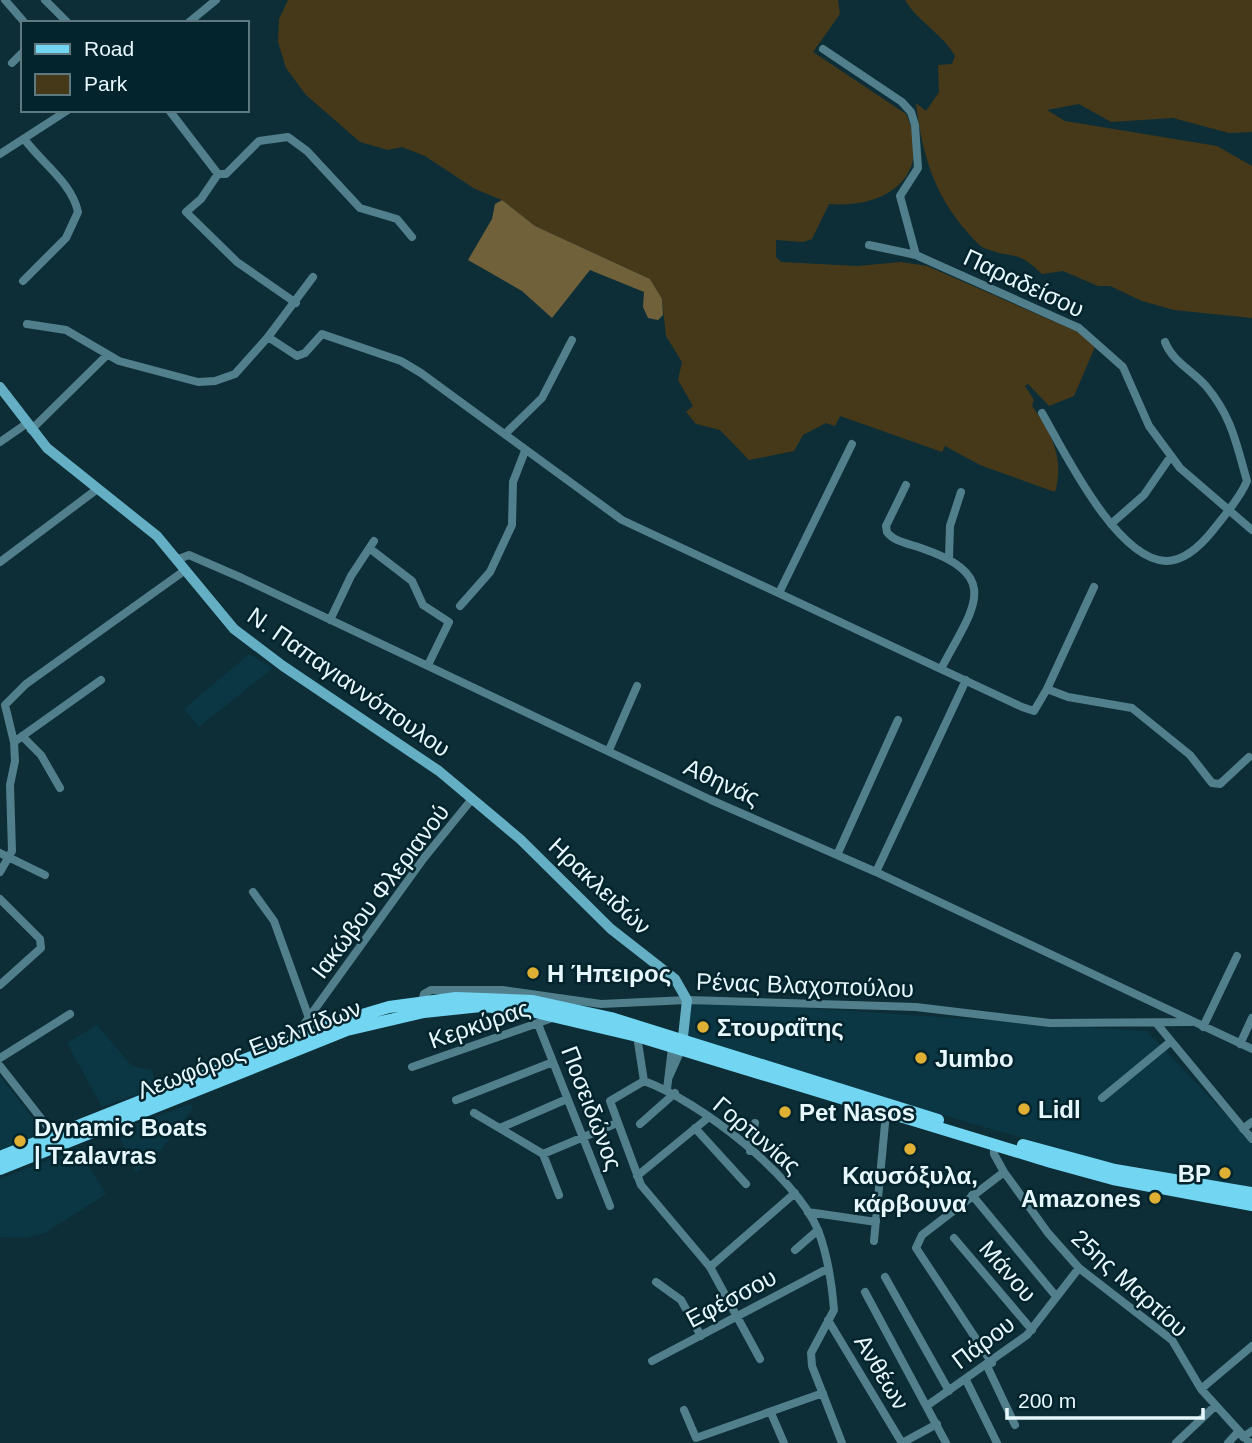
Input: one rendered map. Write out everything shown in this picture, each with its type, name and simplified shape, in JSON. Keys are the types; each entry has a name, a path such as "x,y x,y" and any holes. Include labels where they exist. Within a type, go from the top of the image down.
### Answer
{"main road":[{"name":"Λεωφόρος Ευελπίδων","path":"0,1157 293,1039 368,1013 422,1002 482,997 533,1001 611,1018 677,1044 886,1113 994,1145 1102,1176 1252,1205"},
{"name":"Λεωφόρος Ευελπίδων","path":"0,1169 371,1023 450,1008 481,1006 558,1016 677,1044 1115,1170 1252,1193"}],"street":[{"path":"6,0 23,21"},
{"path":"44,0 66,21"},
{"path":"190,21 216,0"},
{"path":"823,49 902,102 911,113 918,167 900,196 916,255"},
{"path":"12,63 21,54"},
{"path":"0,153 25,140 65,112"},
{"path":"171,112 218,174"},
{"path":"218,174 226,174 259,141 288,137 306,151 360,208 397,219 412,237"},
{"path":"23,281 66,238 78,212 71,191 42,162 25,140"},
{"path":"218,174 201,199 186,212 237,262 296,303"},
{"name":"Παραδείσου","path":"869,245 916,255 1079,328 1123,368 1149,426 1180,468 1230,508 1252,530"},
{"path":"27,324 66,330 106,356 179,379 215,381 234,374 296,303 313,277"},
{"path":"268,337 297,356 305,353 321,334 401,361 464,401 525,451 622,520 1034,711 1047,689 1094,587"},
{"path":"505,435 542,398 572,341"},
{"path":"1042,413 1086,492 1111,524 1152,557 1167,561 1198,548 1230,508 1247,481 1229,417 1205,384 1168,351 1165,342"},
{"path":"0,442 29,427 106,356"},
{"name":"Ν. Παπαγιαννόπουλου","path":"0,387 47,448 96,490 157,536 234,629 283,666 377,727 472,799"},
{"path":"779,593 852,444"},
{"path":"460,606 490,572 512,525 513,482 525,451"},
{"path":"1111,524 1144,495 1171,456"},
{"path":"906,485 886,526 887,533 896,539 949,557 964,568 974,584 975,601 942,667"},
{"path":"0,562 96,490"},
{"path":"949,557 950,526 961,492"},
{"path":"330,620 351,576 374,541"},
{"path":"373,551 412,581 423,605 449,622 428,665"},
{"name":"Αθηνάς","path":"176,560 189,555 609,750 710,800 876,872 1252,1049"},
{"path":"0,872 12,851 10,785 14,742 5,705 9,698 184,571"},
{"path":"14,742 101,680"},
{"path":"876,872 966,680"},
{"path":"609,750 637,687"},
{"path":"1047,689 1068,697 1132,708 1190,755 1212,783 1220,784 1249,757"},
{"path":"837,855 898,720"},
{"path":"23,736 41,755 60,788"},
{"name":"Ηρακλειδών","path":"472,799 520,839 611,929 675,979 686,1005"},
{"name":"Ιακώβου Φλεριανού","path":"293,1039 424,858 472,799"},
{"path":"0,853 45,875"},
{"path":"253,892 274,921 309,1018"},
{"path":"0,899 40,939 41,948 0,985"},
{"path":"1203,1027 1237,956"},
{"name":"Ρένας Βλαχοπούλου","path":"422,1002 426,991 469,989 537,993 587,1004 916,1007 1050,1023 1194,1022"},
{"path":"640,1124 671,1091 669,1077 686,1005"},
{"path":"0,1058 70,1014"},
{"name":"Κερκύρας","path":"412,1067 558,1016"},
{"path":"1240,1044 1252,1018"},
{"name":"Ποσειδώνος","path":"538,1024 610,1206"},
{"path":"1157,1024 1252,1139"},
{"path":"637,1036 644,1081 610,1101 637,1176 651,1199 709,1267 760,1359"},
{"path":"1102,1098 1170,1042"},
{"path":"456,1100 552,1062"},
{"path":"0,1066 54,1135"},
{"name":"Γορτυνίας","path":"644,1081 671,1091 709,1117 750,1151 795,1193 818,1230 834,1310 811,1353 812,1366 842,1443"},
{"path":"500,1128 567,1099"},
{"path":"874,1241 886,1113"},
{"path":"474,1114 543,1154 559,1195"},
{"path":"637,1176 709,1117"},
{"path":"750,1151 755,1122"},
{"path":"1243,1129 1252,1122"},
{"path":"543,1154 617,1123"},
{"path":"695,1128 746,1185"},
{"name":"25ης Μαρτίου","path":"994,1145 994,1154 1004,1172 1048,1233 1079,1268 1172,1340 1200,1389 1244,1437"},
{"path":"1004,1172 922,1235 916,1248 989,1365 1015,1425"},
{"path":"709,1267 795,1193"},
{"path":"972,1195 1055,1295"},
{"path":"808,1212 876,1222"},
{"path":"795,1250 818,1230"},
{"name":"Μάνου","path":"954,1238 1032,1330"},
{"name":"Πάρου","path":"928,1405 989,1365 1032,1330 1055,1295 1079,1268"},
{"name":"Εφέσσου","path":"652,1361 827,1269"},
{"path":"886,1277 950,1391"},
{"path":"656,1282 681,1300 701,1336"},
{"path":"865,1292 947,1443"},
{"name":"Ανθέων","path":"828,1320 902,1443"},
{"path":"1200,1389 1252,1346"},
{"path":"966,1380 998,1443"},
{"path":"684,1410 696,1438 823,1393"},
{"path":"1176,1443 1215,1406"},
{"path":"771,1413 783,1443"},
{"path":"902,1443 917,1439 937,1424"},
{"path":"1228,1443 1252,1431"}],"shaded area":[{"path":"502,200 535,226 650,279 662,299 663,315 658,320 648,318 643,307 644,292 590,270 552,318 522,291 468,260 492,219 495,204"},
{"path":"249,654 273,668 199,727 184,709"},
{"path":"687,1000 1147,1031 1252,1142 1252,1187 1099,1160 685,1041"},
{"path":"97,1025 132,1066 153,1070 154,1088 102,1107 67,1043"},
{"path":"0,1076 47,1136 0,1153"},
{"path":"190,1104 193,1108 160,1151 136,1173 117,1131"},
{"path":"78,1148 106,1194 45,1233 24,1238 0,1237 0,1179"}],"green space":[{"path":"288,0 838,0 840,14 813,52 906,114 913,136 914,154 909,171 900,184 869,201 829,204 812,239 803,242 776,240 776,257 781,262 857,266 901,262 927,266 1078,332 1095,347 1074,396 1049,406 1028,384 1025,386 1034,400 1032,406 1054,446 1058,468 1055,492 980,465 945,446 942,452 840,416 835,426 826,423 803,435 794,451 749,460 720,430 696,424 686,412 693,406 678,380 682,362 666,336 662,299 650,279 535,226 502,200 475,189 425,156 402,147 388,150 360,142 306,95 286,68 278,42 279,19"},
{"path":"905,0 1252,0 1252,132 1229,133 1173,118 1111,122 1079,104 1047,110 1065,121 1217,146 1252,166 1252,318 1174,310 1142,301 1110,286 1098,286 1063,271 1042,274 1026,261 984,248 978,243 956,219 938,189 926,157 916,103 926,111 939,92 938,65 952,64 955,56"}],"place":[{"name":"Η Ήπειρος","path":"533,973"},
{"name":"Στουραΐτης","path":"703,1027"},
{"name":"Jumbo","path":"921,1058"},
{"name":"Lidl","path":"1024,1109"},
{"name":"Pet Nasos","path":"785,1112"},
{"name":"Dynamic Boats | Tzalavras","path":"20,1141"},
{"name":"Καυσόξυλα, κάρβουνα","path":"910,1149"},
{"name":"BP","path":"1225,1173"},
{"name":"Amazones","path":"1155,1198"}]}
